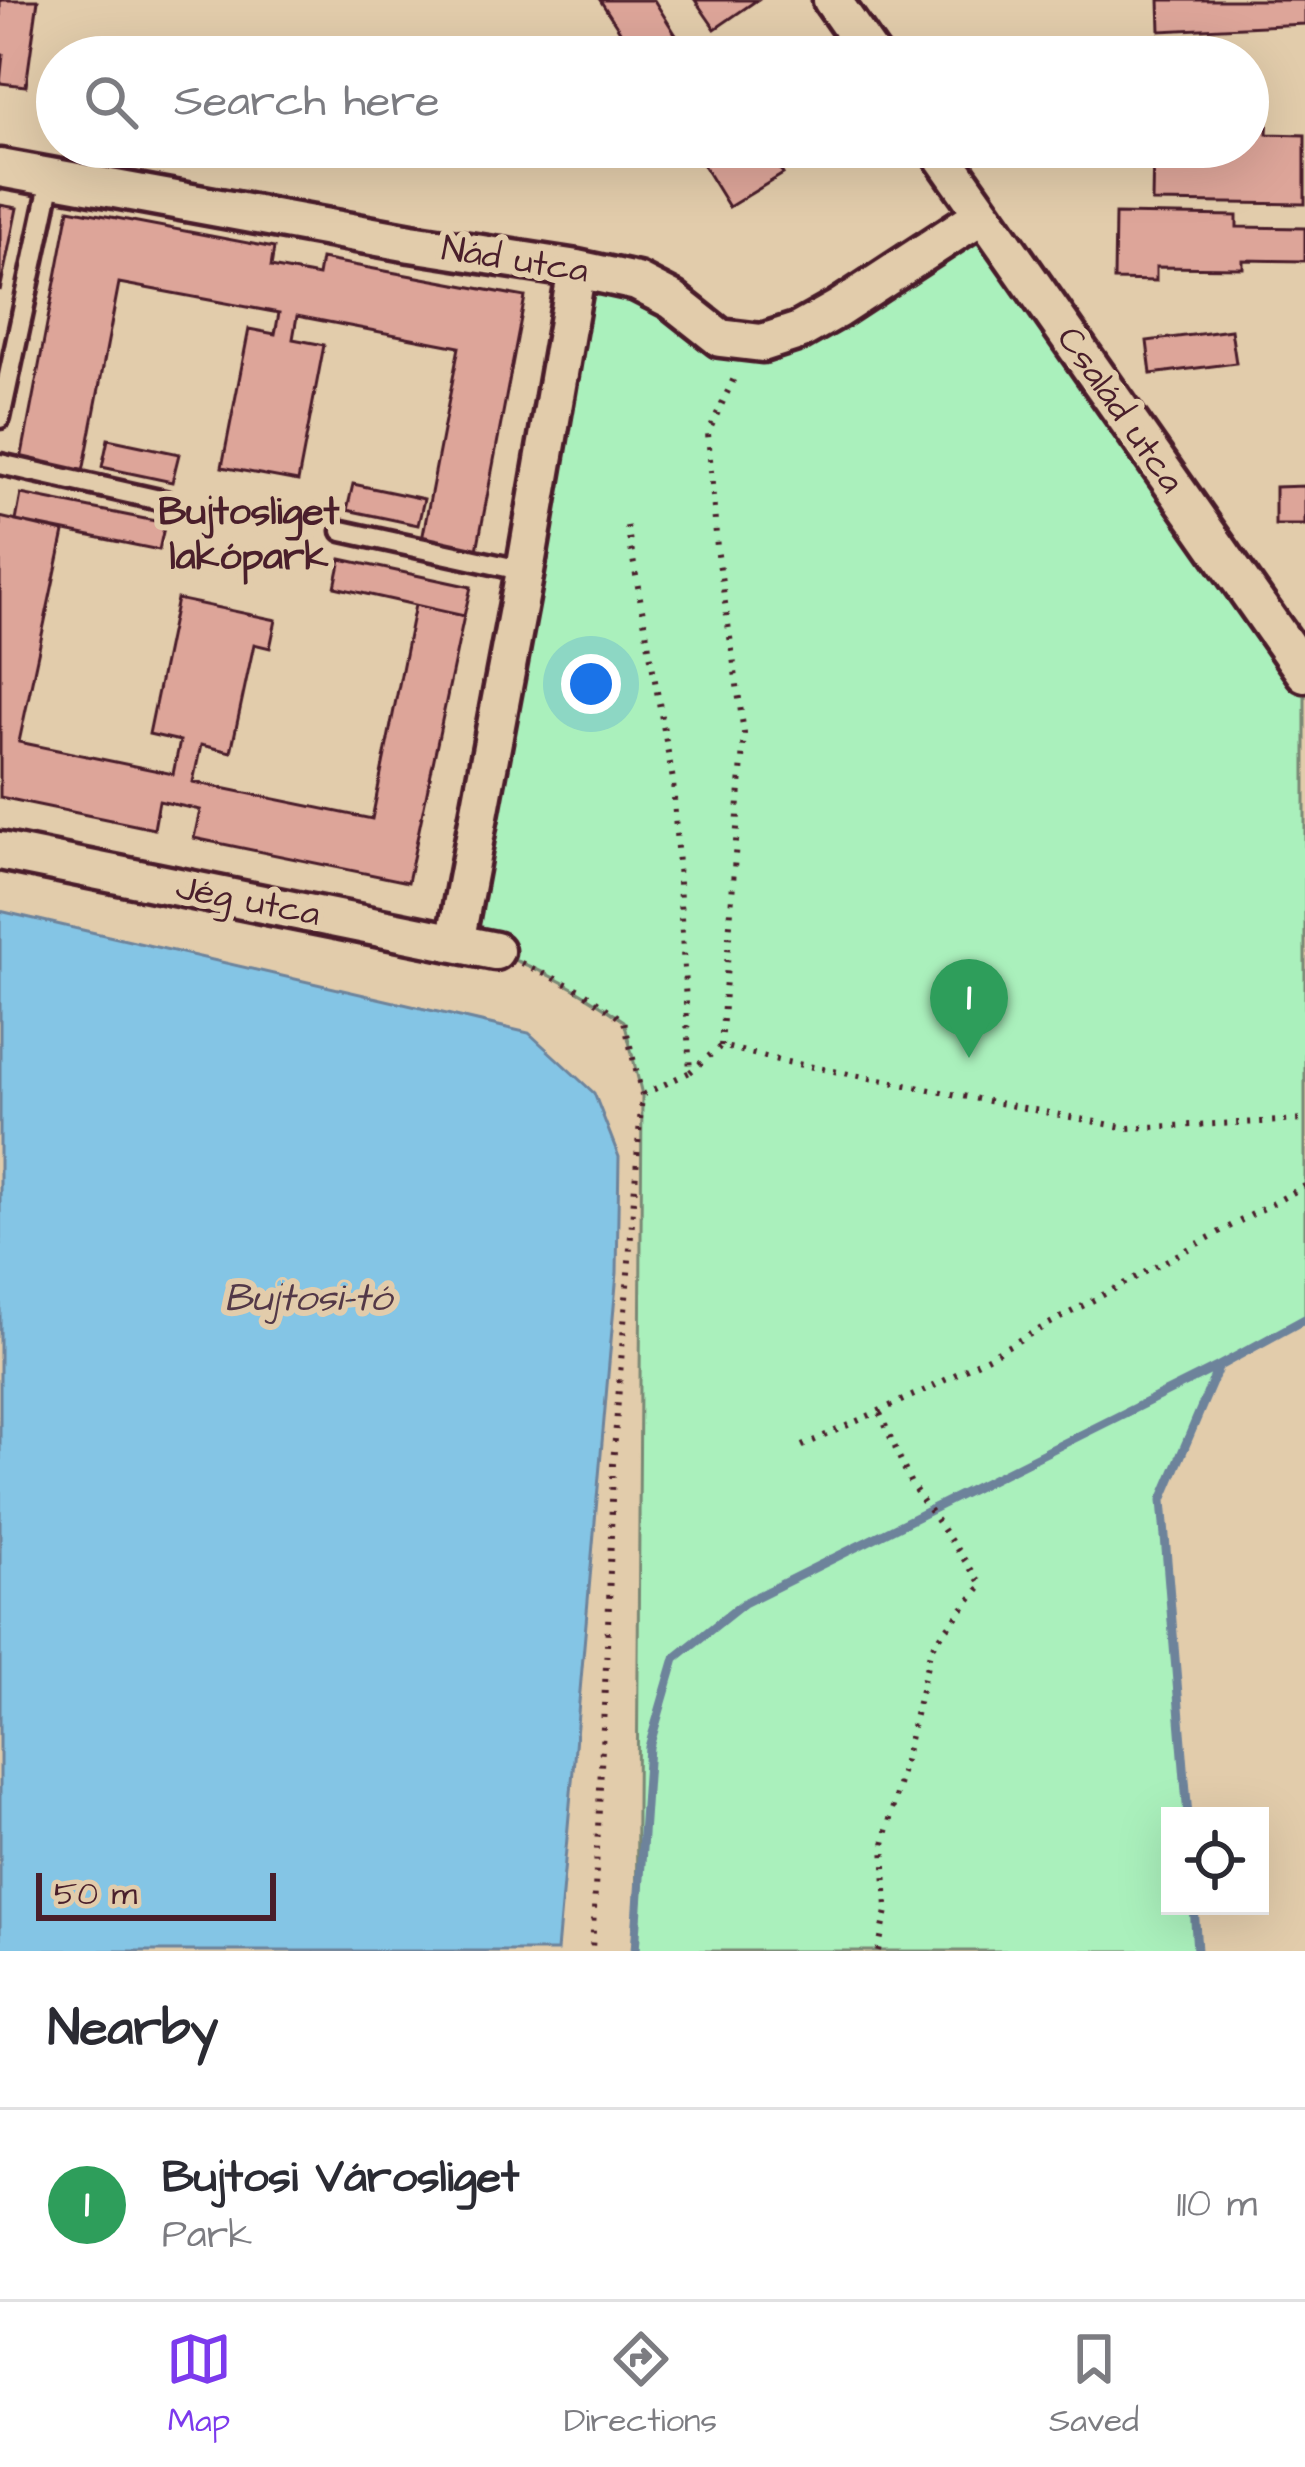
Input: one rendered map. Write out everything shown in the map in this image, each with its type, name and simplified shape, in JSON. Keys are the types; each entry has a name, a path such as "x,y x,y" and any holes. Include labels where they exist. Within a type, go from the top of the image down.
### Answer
{"street":[{"path":"832,0 857,36"},
{"name":"Nád utca","path":"0,168 637,282 672,300 720,338 762,344"},
{"name":"Család utca","path":"951,168 1305,673"},
{"path":"762,344 799,331 838,309 983,214"},
{"path":"454,943 578,269"},
{"name":"Jég utca","path":"0,851 495,951"}],"lane":[{"path":"0,418 51,179"},
{"path":"0,464 164,501"},
{"path":"341,531 525,571"}],"path":[{"path":"642,1095 690,1072 722,1046 744,733 717,548 708,433 731,380 762,344"},
{"path":"627,526 673,780 690,1072"},
{"path":"495,951 582,991 624,1022 642,1095 613,1464 592,1951"},
{"path":"722,1046 1127,1128 1305,1120"},
{"path":"802,1446 934,1386 1305,1186"},
{"path":"878,1951 887,1911 884,1844 931,1648 982,1586 910,1484 879,1411"}],"green space":[{"path":"983,214 1305,681 1305,1318 1219,1366 1162,1500 1186,1807 1161,1807 1161,1915 1194,1915 1197,1951 636,1951 642,1095 624,1021 543,973 455,943 577,269 762,343"}],"water":[{"name":"Bujtosi-tó","path":"0,911 529,1033 594,1093 619,1157 617,1273 557,1951 0,1951"}],"building":[{"path":"0,0 38,0 26,86 0,83"},
{"path":"600,0 654,0 676,36 623,36"},
{"path":"695,0 757,0 715,29"},
{"path":"1159,0 1305,0 1305,24 1160,31"},
{"path":"1269,134 1305,135 1305,204 1152,202 1153,168 1269,168"},
{"path":"705,168 779,168 783,174 729,207"},
{"path":"0,205 17,208 0,291"},
{"path":"69,209 274,248 271,267 318,276 321,259 525,297 477,550 422,540 459,347 297,316 293,339 324,345 298,481 222,467 249,329 275,334 279,313 119,283 83,472 21,460"},
{"path":"1115,214 1237,216 1237,227 1305,228 1305,261 1243,260 1243,268 1156,267 1156,281 1114,280"},
{"path":"1231,330 1236,363 1151,374 1147,341"},
{"path":"108,439 179,454 172,482 102,467"},
{"path":"353,484 424,499 418,525 347,510"},
{"path":"1305,486 1305,525 1275,525 1275,487"},
{"path":"21,494 165,523 159,550 16,521"},
{"path":"0,517 64,532 19,742 173,774 180,741 149,734 177,599 276,620 270,648 254,644 231,752 201,745 193,782 372,819 415,605 464,616 408,882 194,838 200,810 159,801 154,829 0,797"},
{"path":"341,559 471,587 464,616 335,587"}],"waterway":[{"path":"1187,1807 1162,1500 1219,1366 1305,1319"},
{"path":"635,1951 649,1747 675,1658 744,1603 1219,1366"},
{"path":"1195,1915 1197,1951"}],"place":[{"name":"Bujtosi Városliget","path":"969,1058"}],"district":[{"name":"Bujtosliget lakópark","path":"249,536"}]}
